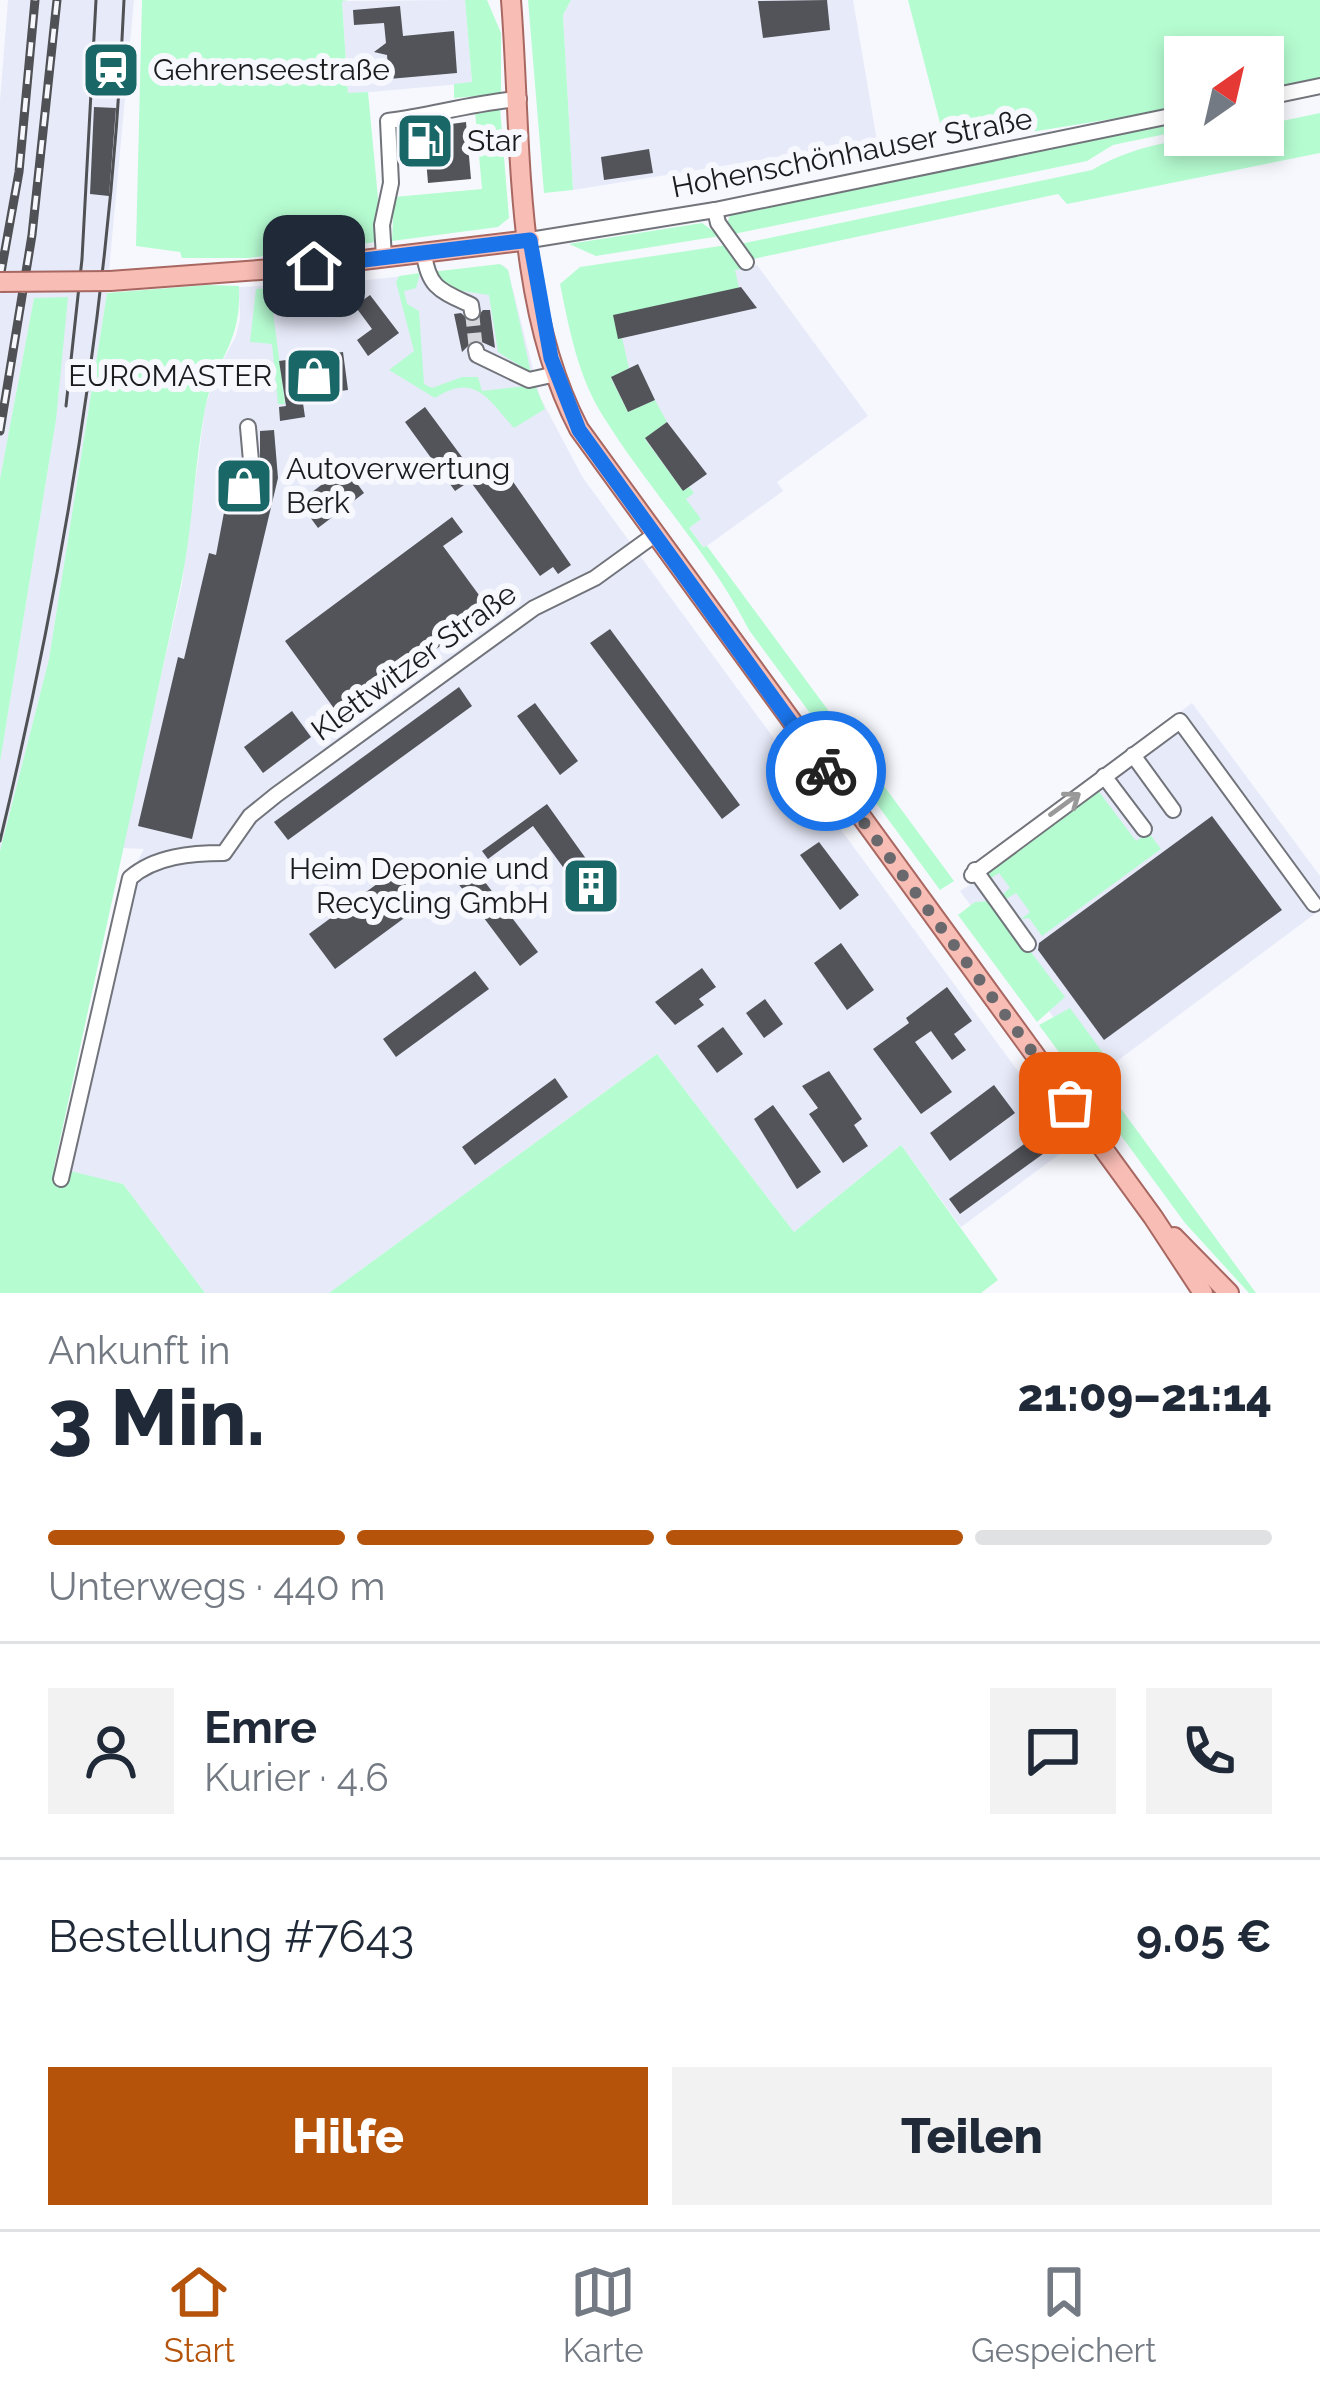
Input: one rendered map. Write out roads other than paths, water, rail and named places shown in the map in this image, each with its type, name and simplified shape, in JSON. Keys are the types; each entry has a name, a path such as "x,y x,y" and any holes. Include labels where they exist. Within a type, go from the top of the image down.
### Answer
{"main road":[{"path":"511,0 530,240 556,374 579,430 1153,1217 1203,1293"},
{"path":"0,282 110,281 530,240"},
{"path":"1153,1217 1229,1293"}],"street":[{"path":"1284,94 1320,86"},
{"path":"384,257 382,225 392,183 388,122 436,115 458,105 519,99"},
{"name":"Hohenschönhauser Straße","path":"530,240 715,210 1164,117"},
{"path":"715,210 718,223 746,262"},
{"path":"424,253 433,287 471,305 472,312"},
{"path":"476,350 477,355 530,380 556,374"},
{"path":"248,427 251,461"},
{"name":"Klettwitzer Straße","path":"61,1179 130,878 143,866 196,852 224,853 262,806 513,623 595,578 653,536"},
{"path":"1028,944 974,872 1180,722 1314,904"},
{"path":"1133,755 1173,810"},
{"path":"1104,776 1144,830"}],"tunnel":[{"path":"472,312 476,350"}],"tram line":[{"path":"66,406 82,259 96,0"},
{"path":"0,841 46,633 82,424 109,212 124,0"}],"railway":[{"path":"0,278 19,172 35,0"},
{"path":"0,431 32,235 57,0"}],"place":[{"name":"Gehrenseestraße","path":"111,70"},
{"name":"Star","path":"425,141"},
{"name":"EUROMASTER","path":"314,376"},
{"name":"Autoverwertung Berk","path":"244,486"},
{"name":"Heim Deponie und Recycling GmbH","path":"591,886"}]}
